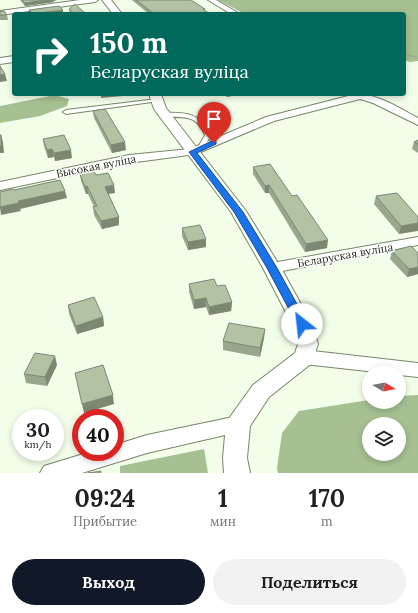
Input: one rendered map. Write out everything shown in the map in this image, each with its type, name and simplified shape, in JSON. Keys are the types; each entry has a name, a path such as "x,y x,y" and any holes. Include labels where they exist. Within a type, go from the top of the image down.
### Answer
{"street":[{"path":"0,13 95,0"},
{"path":"106,0 116,12"},
{"path":"211,0 232,12"},
{"path":"0,61 12,59"},
{"path":"196,150 270,118 360,96 377,100 418,122"},
{"path":"156,97 160,109 164,115 196,150 238,212 272,268 302,324 308,344 298,362 261,391 238,424 235,458 237,473"},
{"name":"Высокая вуліца","path":"0,186 129,159 196,150"},
{"name":"Беларуская вуліца","path":"272,268 418,241"},
{"path":"298,362 418,370"},
{"path":"51,473 147,444 238,424"}],"lane":[{"path":"66,112 156,97"},
{"path":"164,115 183,114 195,118 204,125 208,135 196,150"}],"path":[{"path":"406,55 418,57"}],"green space":[{"path":"218,0 418,0 418,61 410,62 406,61 406,12 241,12"},
{"path":"50,96 58,96 69,99 67,106 40,116 0,123 0,106"},
{"path":"418,395 418,473 278,473 277,468 282,433 299,411 362,401 362,409 406,409 406,396"},
{"path":"204,449 208,473 120,473 120,466"}],"building":[{"path":"22,0 48,0 24,3"},
{"path":"136,0 191,0 207,12 151,12"},
{"path":"75,4 84,12 71,12 69,9"},
{"path":"59,6 63,10 31,12 29,10"},
{"path":"0,11 4,11 7,15 0,15"},
{"path":"0,66 5,74 0,75"},
{"path":"105,109 125,142 111,145 93,111"},
{"path":"1,135 2,146 0,146"},
{"path":"64,135 71,150 54,153 52,149 47,150 43,139"},
{"path":"270,164 292,196 297,195 328,240 306,244 269,185 265,186 253,167"},
{"path":"94,171 96,175 108,173 114,185 105,187 119,217 101,221 93,207 97,206 87,186 85,187 80,174"},
{"path":"60,180 65,191 18,201 19,203 0,207 0,192"},
{"path":"397,193 418,217 418,223 401,226 376,196"},
{"path":"200,225 206,239 188,242 182,228"},
{"path":"411,246 418,253 418,267 409,269 392,251"},
{"path":"214,279 217,286 225,285 232,302 209,307 206,298 194,300 189,284"},
{"path":"94,297 103,317 76,326 68,305"},
{"path":"229,323 265,329 260,348 223,341"},
{"path":"35,353 55,356 45,377 24,374"},
{"path":"103,365 113,395 82,404 75,373"},
{"path":"101,471 101,473 88,473"}],"route":[{"path":"214,143 192,152 238,212 272,268 302,324"}]}
